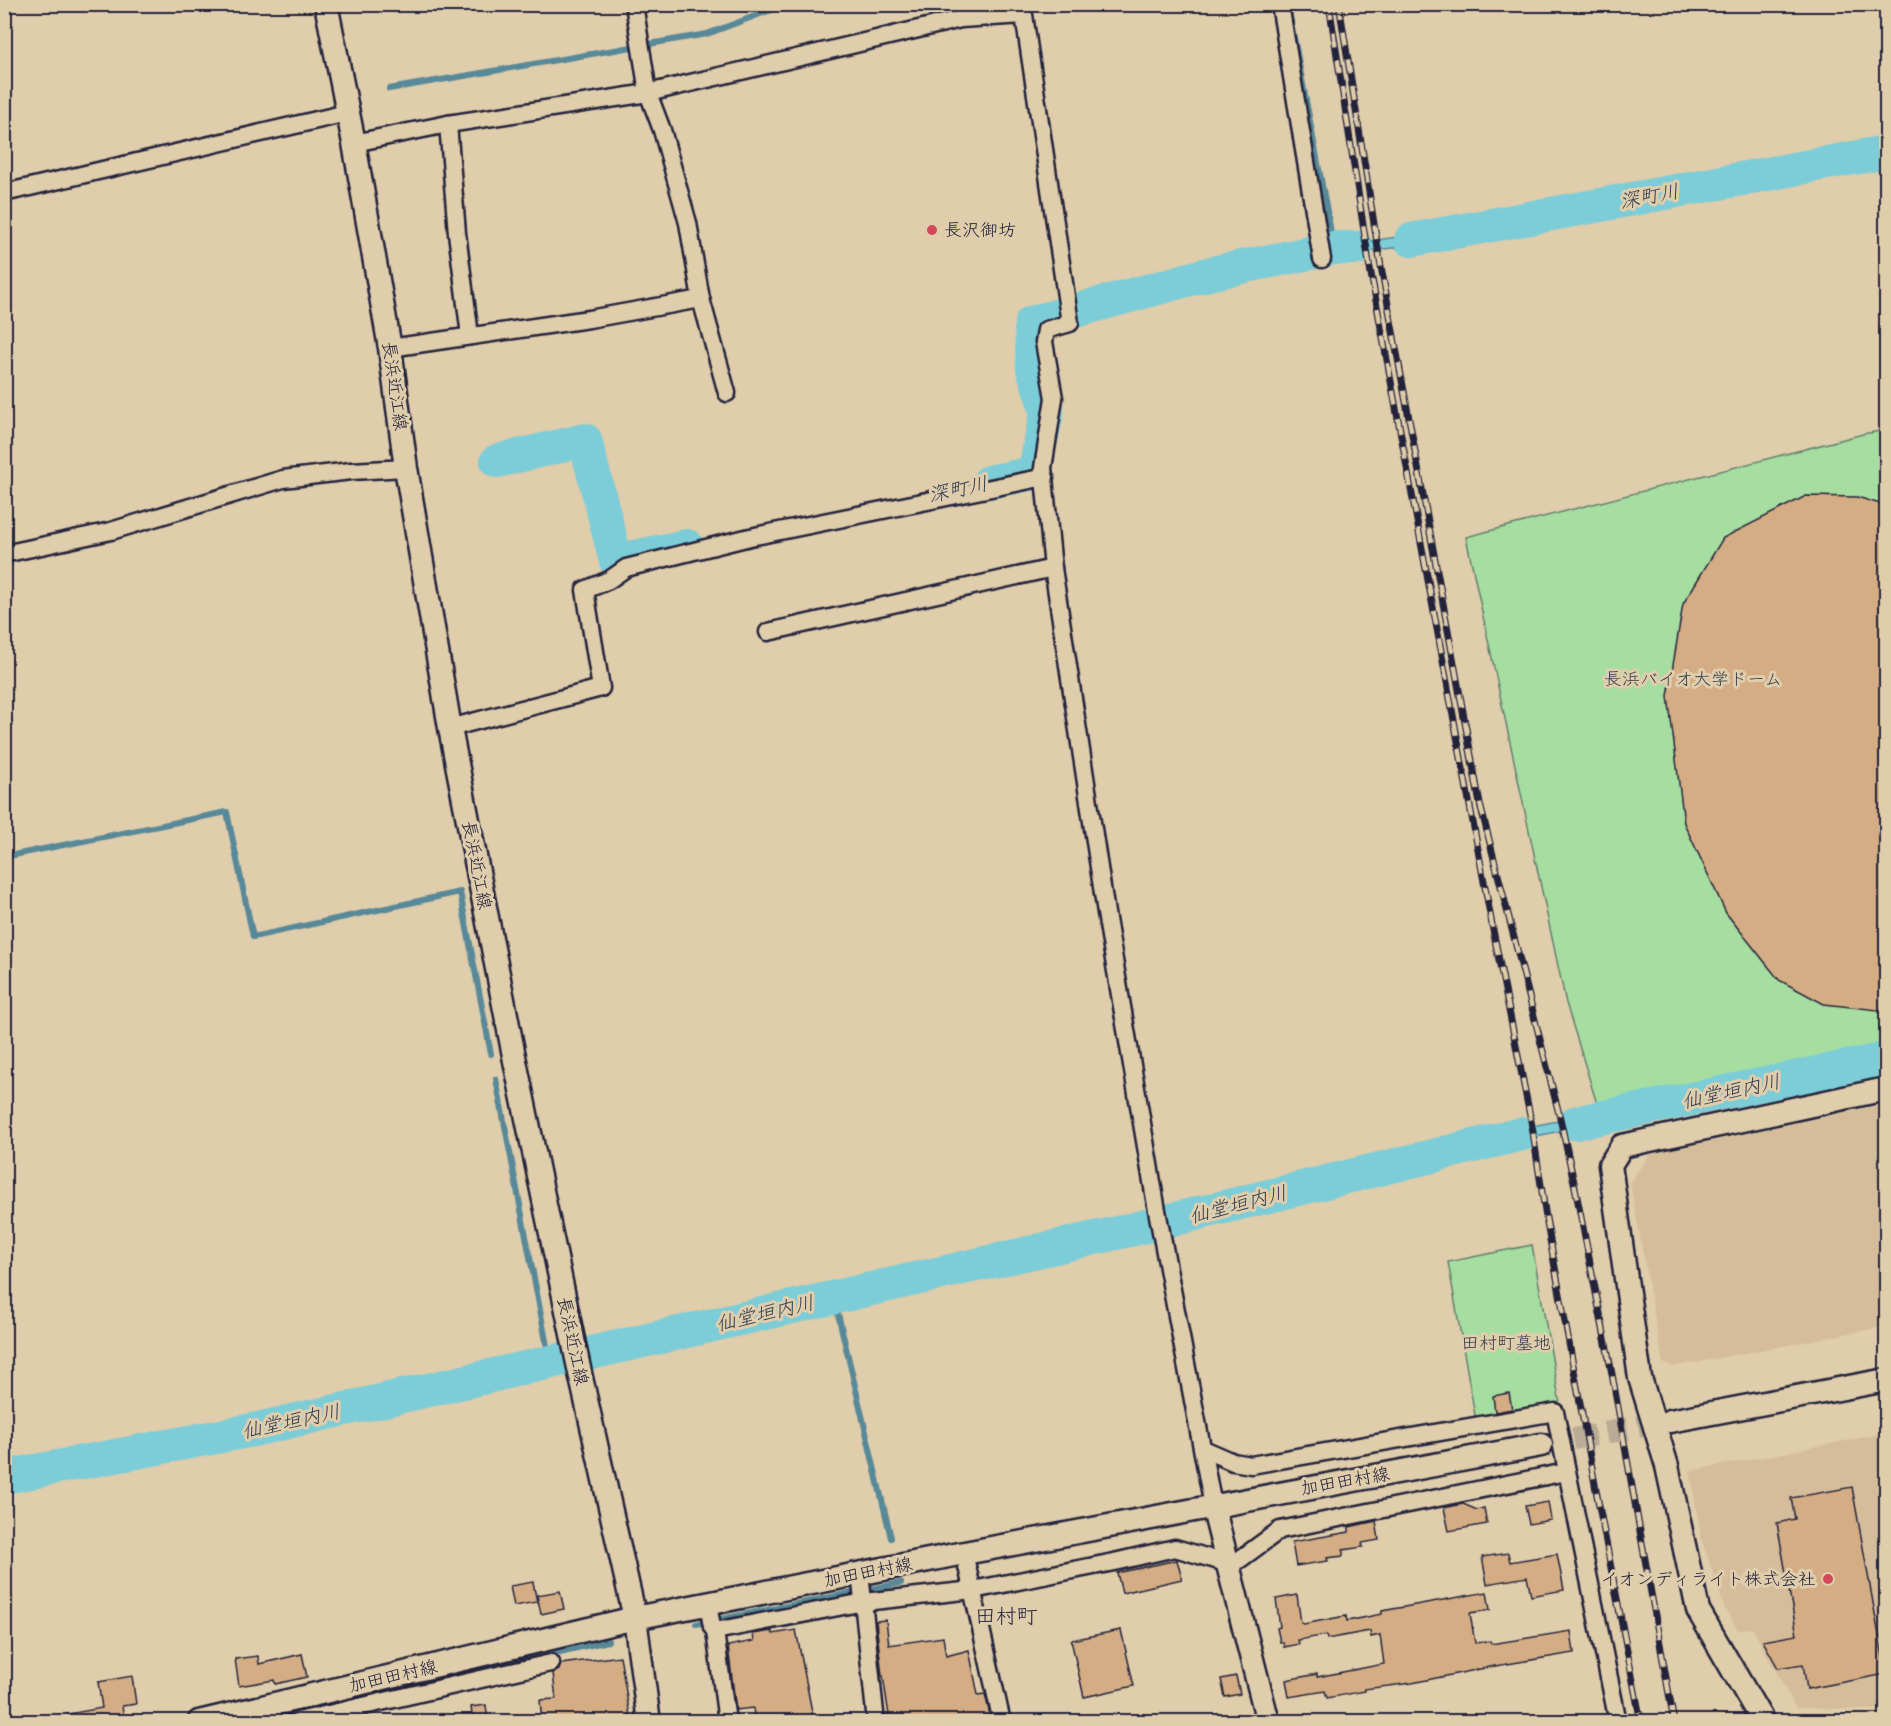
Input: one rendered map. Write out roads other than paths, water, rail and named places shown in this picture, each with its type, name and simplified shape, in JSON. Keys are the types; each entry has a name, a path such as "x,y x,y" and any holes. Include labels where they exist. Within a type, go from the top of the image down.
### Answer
{"main road":[{"name":"長浜近江線","path":"326,4 354,143 390,348 406,468 450,728 574,1345 635,1618 648,1722"},
{"path":"1763,1722 1698,1610 1667,1466 1640,1378 1610,1165 1622,1146 1887,1089"},
{"path":"1670,1421 1887,1380"},
{"name":"加田田村線","path":"199,1722 363,1702 635,1618 712,1620 862,1588 964,1553 1541,1445"},
{"path":"1213,1506 1268,1722"}],"street":[{"path":"634,4 648,93 662,130 688,223 701,299 727,393"},
{"path":"1280,4 1322,259"},
{"path":"354,143 448,124 648,93 960,12 1024,15 1070,323 1046,330 1044,342 1054,398 1043,468 1053,568 1106,913 1157,1210 1213,1506"},
{"path":"4,193 347,113"},
{"path":"448,124 457,233 470,336"},
{"path":"390,348 589,320 701,299"},
{"path":"4,554 111,531 283,479 351,471 406,468"},
{"path":"450,728 601,688 585,590 609,580 626,568 750,537 1044,477"},
{"path":"768,632 1053,568"},
{"path":"1203,1449 1233,1462 1251,1465 1555,1412 1618,1722"},
{"path":"876,1722 862,1588 973,1590 1175,1548 1226,1563 1239,1560 1280,1530 1566,1472"},
{"path":"964,1553 1002,1722"},
{"path":"712,1620 727,1722"},
{"path":"294,1722 363,1702 552,1664"}],"water":[{"path":"1411,235 1412,246 1334,254 1329,245 1355,243"},
{"path":"1574,1118 1575,1128 1522,1139 1521,1128"}],"waterway":[{"path":"389,89 707,34 787,4"},
{"path":"1289,11 1334,248"},
{"name":"深町川","path":"1411,240 1886,152"},
{"name":"深町川","path":"989,482 1034,473 1047,412 1033,368 1031,323 1212,273 1334,248 1356,248"},
{"name":"深町川","path":"497,461 585,440 616,561 687,546"},
{"path":"4,857 227,812 253,937 460,892 491,1054"},
{"name":"仙堂垣内川","path":"1575,1123 1886,1059"},
{"path":"496,1079 550,1362"},
{"name":"仙堂垣内川","path":"4,1477 253,1430 1134,1229 1522,1134"},
{"path":"834,1297 891,1538"},
{"path":"696,1624 901,1583"},
{"path":"253,1722 608,1641"}],"tunnel":[{"path":"1541,1445 1670,1421"}],"railway":[{"path":"1329,4 1369,263 1493,930 1532,1126 1546,1218 1641,1722"},
{"path":"1339,4 1380,261 1480,804 1560,1118 1575,1187 1612,1374 1674,1722"}],"place":[{"name":"長沢御坊","path":"932,230"},
{"name":"イオンディライト株式会社","path":"1828,1579"}],"district":[{"name":"田村町","path":"1006,1616"}],"park label":[{"name":"長浜バイオ大学ドーム","path":"1693,679"},
{"name":"田村町墓地","path":"1506,1343"}]}
